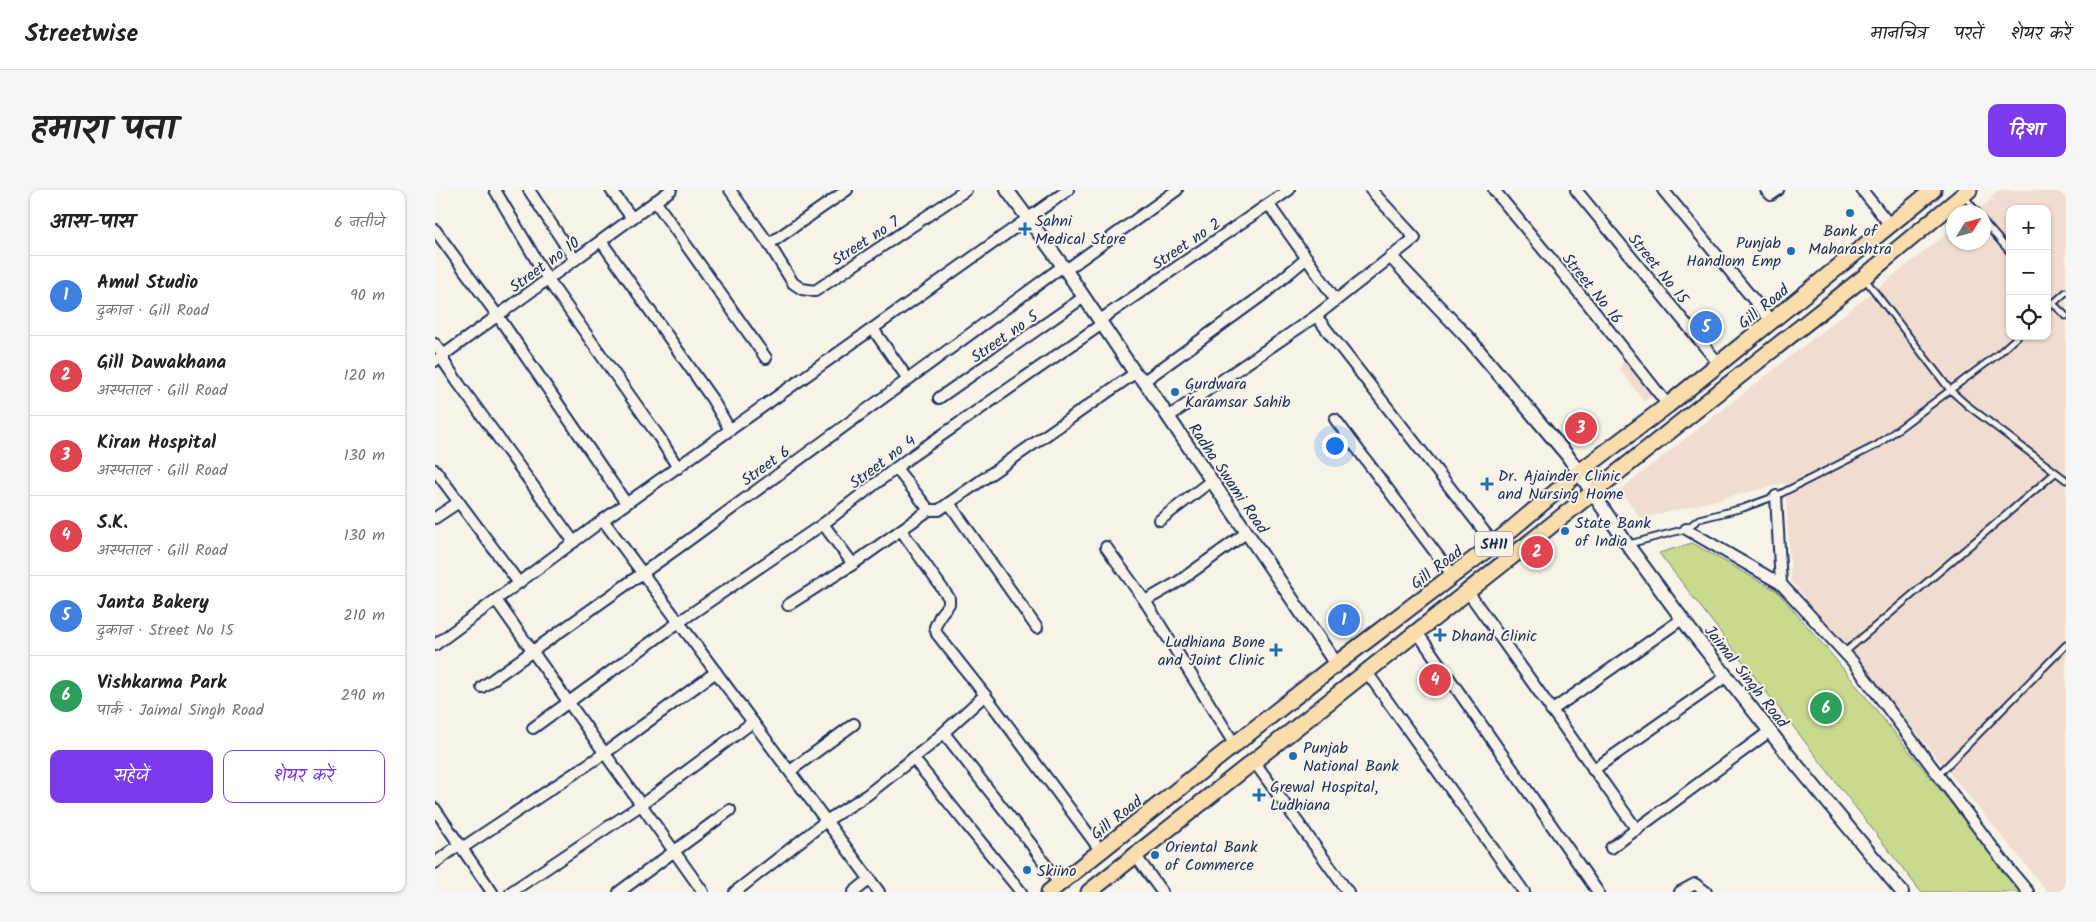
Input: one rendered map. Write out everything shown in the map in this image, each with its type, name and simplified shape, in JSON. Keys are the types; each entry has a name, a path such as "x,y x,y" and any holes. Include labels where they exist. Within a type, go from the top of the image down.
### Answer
{"main road":[{"name":"Gill Road","path":"1054,888 1337,664 1494,544 1578,473 1668,405 1933,190"},
{"name":"SH11","path":"1089,892 1864,277 1966,193"}],"street":[{"path":"495,190 548,280 659,437 678,468"},
{"path":"529,190 575,260"},
{"path":"611,190 632,218"},
{"name":"Street no 10","path":"439,358 671,190"},
{"path":"733,191 769,244 847,190"},
{"name":"Street no 7","path":"769,244 793,283 802,289 815,291 966,190"},
{"name":"Radha Swami Road","path":"1007,190 1168,417 1337,664"},
{"path":"435,644 626,503 1068,190"},
{"name":"Street 6","path":"482,687 643,573 908,379 1177,190"},
{"name":"Street no 2","path":"1101,322 1289,190"},
{"path":"1168,417 1316,316 1415,238 1371,190"},
{"name":"Street No 16","path":"1493,190 1589,305 1668,405"},
{"name":"Street No 15","path":"1576,190 1719,364"},
{"path":"1663,190 1772,322"},
{"path":"1766,190 1771,195 1777,190"},
{"path":"1862,190 1890,225"},
{"path":"655,201 766,358"},
{"path":"1269,205 1336,300"},
{"path":"435,230 498,316 626,503"},
{"path":"601,241 712,399 730,430"},
{"name":"Jaimal Singh Road","path":"1391,257 1469,339 1567,455 1627,544 1682,619 1901,892"},
{"path":"787,604 853,564 929,510 939,510 1140,377 1264,294 1307,258"},
{"name":"Street no 5","path":"939,398 1084,297"},
{"path":"1316,316 1494,544"},
{"name":"Street no 4","path":"533,728 679,622 823,524 896,468 1101,322"},
{"path":"873,329 908,379"},
{"path":"435,344 439,358 444,362 574,542"},
{"path":"1335,419 1453,576"},
{"path":"896,468 929,510"},
{"path":"435,470 519,583"},
{"path":"1160,520 1211,481"},
{"path":"1776,496 1781,584"},
{"path":"435,518 459,502"},
{"path":"949,503 1037,628"},
{"path":"603,520 879,892"},
{"path":"823,524 853,564"},
{"path":"1686,529 1781,584 1845,652 2028,892"},
{"path":"901,530 949,598 949,604 941,614 935,627 937,634 985,695 1101,851"},
{"path":"1145,601 1178,582 1246,533"},
{"path":"1106,546 1145,601 1235,745"},
{"path":"1468,592 1637,830"},
{"path":"496,600 703,892"},
{"path":"1551,711 1682,619"},
{"path":"1417,632 1598,892"},
{"path":"1366,671 1524,892"},
{"path":"462,848 605,753 716,672"},
{"path":"1593,770 1727,676"},
{"path":"735,892 826,821 867,795 944,733 985,695"},
{"path":"511,892 641,805 753,722"},
{"path":"790,771 854,724"},
{"path":"1611,848 1770,731"},
{"path":"944,733 1031,844 1054,888"},
{"path":"913,758 1021,892"},
{"path":"1253,760 1348,892"},
{"path":"435,810 492,892"},
{"path":"619,892 730,810"},
{"path":"435,863 459,844 462,848"},
{"path":"1135,855 1162,892"},
{"path":"853,892 869,879"},
{"path":"1680,892 1695,884 1706,892"}],"lane":[{"path":"1966,193 1973,205"},
{"path":"1991,229 2008,250"},
{"path":"1864,277 1950,390 2066,480"},
{"path":"2053,305 2066,292"},
{"path":"2051,303 2066,316"},
{"path":"1627,544 1686,529 1699,519 1743,508 1776,496 1877,445 1997,355 2014,340"},
{"path":"1845,652 2055,473"},
{"path":"1939,774 2065,649"}],"shaded area":[{"path":"1999,190 2066,190 2066,892 2048,892 1791,581 1785,483 1641,519 1620,490 1946,234 1946,250 1991,250 1991,205 1984,205 1992,199 1991,196"},
{"path":"1628,360 1654,395 1644,401 1620,370 1622,363"}],"green space":[{"path":"1692,543 1777,591 1837,661 2022,892 1921,892 1659,553"}],"place":[{"name":"Bank of Maharashtra","path":"1850,213"},
{"name":"Sahni Medical Store","path":"1025,229"},
{"name":"Punjab Handlom Emp","path":"1791,251"},
{"name":"Janta Bakery","path":"1706,327"},
{"name":"Gurdwara Karamsar Sahib","path":"1175,392"},
{"name":"Kiran Hospital","path":"1581,428"},
{"name":"Dr. Ajainder Clinic and Nursing Home","path":"1487,484"},
{"name":"State Bank of India","path":"1565,531"},
{"name":"Gill Dawakhana","path":"1537,552"},
{"name":"Amul Studio","path":"1344,620"},
{"name":"Dhand Clinic","path":"1440,635"},
{"name":"Ludhiana Bone and Joint Clinic","path":"1276,650"},
{"name":"S.K.","path":"1435,680"},
{"name":"Vishkarma Park","path":"1826,708"},
{"name":"Punjab National Bank","path":"1293,756"},
{"name":"Grewal Hospital, Ludhiana","path":"1259,795"},
{"name":"Oriental Bank of Commerce","path":"1155,855"},
{"name":"Skiino","path":"1027,870"}]}
